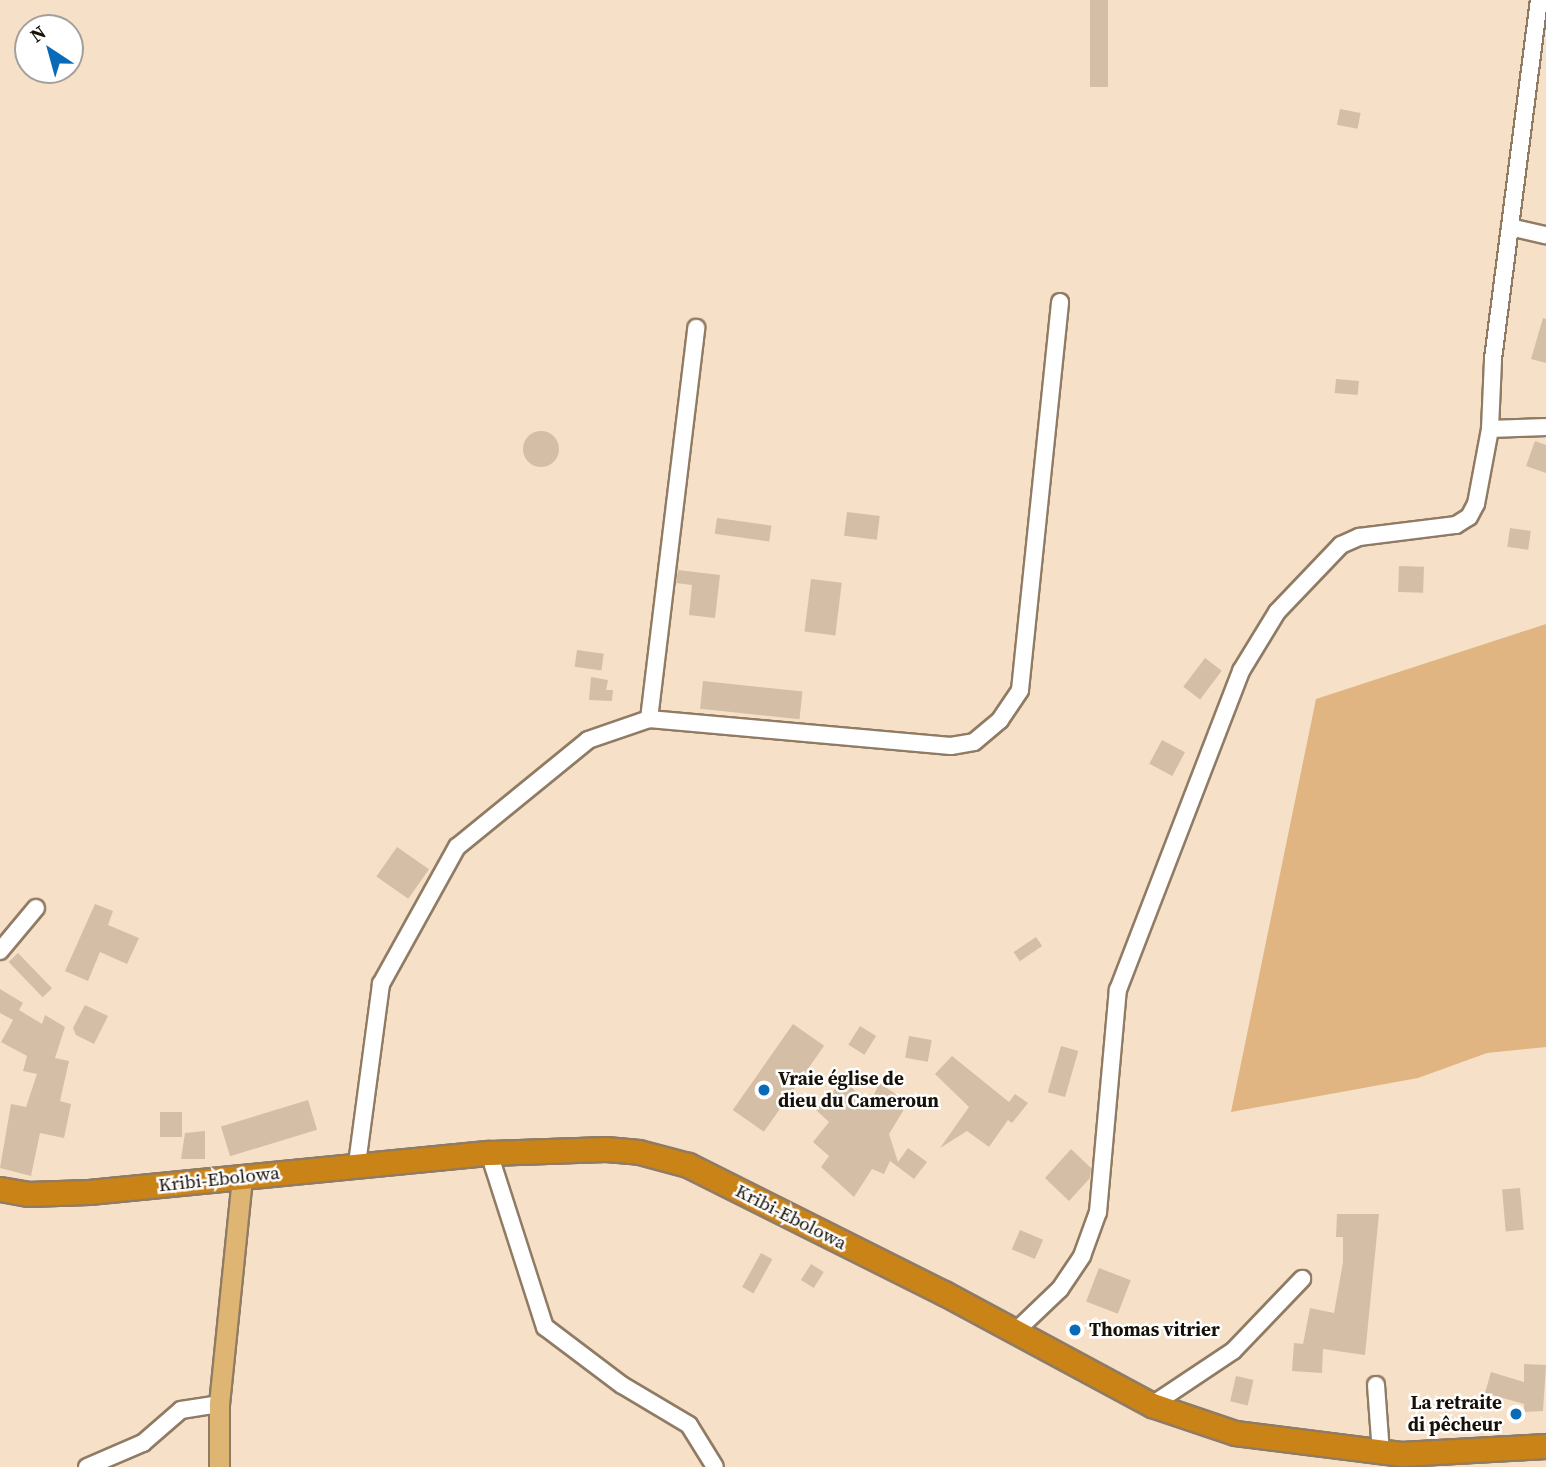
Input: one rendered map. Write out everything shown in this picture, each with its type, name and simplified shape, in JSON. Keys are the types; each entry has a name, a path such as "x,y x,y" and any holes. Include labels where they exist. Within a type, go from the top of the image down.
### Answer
{"highway":[{"name":"Kribi-Ebolowa","path":"0,1189 28,1194 89,1192 356,1164 489,1153 606,1149 688,1165 1016,1331 1152,1405 1235,1433 1394,1458 1546,1446"}],"main road":[{"path":"219,1467 219,1404 242,1177"}],"street":[{"path":"1016,1331 1060,1289 1083,1256 1098,1212 1118,990 1241,671 1278,612 1341,545 1359,537 1456,525 1469,517 1476,504 1490,429 1493,359 1541,21 1539,0"},
{"path":"1510,227 1546,235"},
{"path":"356,1164 381,984 457,847 588,740 649,719 951,746 974,742 1000,720 1020,690 1060,302"},
{"path":"649,719 696,328"},
{"path":"1490,429 1546,427"},
{"path":"0,951 36,908"},
{"path":"489,1153 545,1327 622,1385 689,1424 715,1467"},
{"path":"1152,1405 1233,1351 1303,1279"},
{"path":"1376,1385 1394,1458"},
{"path":"87,1467 143,1443 181,1410 219,1404"}],"shaded area":[{"path":"1546,624 1546,1047 1487,1053 1418,1078 1231,1112 1316,699"}],"building":[{"path":"1090,0 1108,0 1108,87 1090,87"},
{"path":"1340,109 1361,113 1358,129 1337,125"},
{"path":"1543,318 1546,319 1546,363 1531,359"},
{"path":"1336,379 1359,381 1358,395 1335,393"},
{"path":"541,431 554,436 559,449 554,462 541,467 528,462 523,449 528,436"},
{"path":"1535,441 1546,445 1546,473 1526,466"},
{"path":"847,512 880,516 877,540 844,536"},
{"path":"717,518 771,526 769,541 715,534"},
{"path":"1510,528 1531,531 1528,550 1507,547"},
{"path":"1399,566 1424,567 1423,593 1398,592"},
{"path":"678,570 720,575 715,618 689,615 692,585 676,583"},
{"path":"811,579 842,583 835,635 805,632"},
{"path":"577,650 604,654 601,671 575,667"},
{"path":"1205,658 1222,671 1200,699 1183,687"},
{"path":"591,677 608,680 606,690 613,690 612,701 589,700"},
{"path":"703,681 802,691 800,719 700,709"},
{"path":"1162,740 1185,752 1172,776 1149,764"},
{"path":"397,847 429,869 408,899 376,876"},
{"path":"95,904 113,911 108,925 139,938 127,964 100,952 88,981 65,971"},
{"path":"1036,937 1042,946 1020,961 1014,952"},
{"path":"18,953 52,988 43,997 9,962"},
{"path":"0,989 23,1003 19,1010 42,1024 45,1015 65,1027 55,1058 69,1061 60,1101 71,1104 64,1138 40,1133 31,1176 0,1168 11,1104 26,1107 37,1074 23,1071 27,1056 1,1042 13,1020 0,1013"},
{"path":"85,1005 108,1016 94,1044 76,1035 73,1028"},
{"path":"793,1024 824,1046 764,1132 733,1110"},
{"path":"860,1026 876,1036 864,1055 848,1045"},
{"path":"909,1036 932,1040 928,1062 905,1058"},
{"path":"1061,1046 1078,1051 1065,1097 1048,1092"},
{"path":"952,1056 1009,1102 1015,1094 1028,1103 1012,1123 1008,1120 989,1147 967,1131 940,1148 969,1107 935,1074"},
{"path":"843,1080 869,1103 880,1083 908,1103 889,1134 898,1162 908,1148 927,1162 914,1179 890,1161 884,1174 872,1169 854,1197 821,1167 829,1156 813,1142 829,1122 816,1110"},
{"path":"308,1100 317,1130 230,1156 221,1127"},
{"path":"160,1112 182,1112 182,1137 160,1137"},
{"path":"205,1131 205,1159 181,1159 185,1133"},
{"path":"1071,1149 1091,1168 1090,1178 1069,1201 1045,1178"},
{"path":"1520,1188 1524,1230 1506,1231 1502,1190"},
{"path":"1337,1214 1379,1214 1365,1355 1323,1349 1322,1373 1292,1371 1294,1343 1303,1344 1310,1308 1334,1313 1343,1262 1343,1237 1336,1237"},
{"path":"1020,1230 1043,1240 1035,1259 1012,1249"},
{"path":"761,1253 772,1259 753,1293 742,1287"},
{"path":"811,1264 824,1272 814,1288 801,1280"},
{"path":"1099,1268 1131,1280 1118,1314 1086,1302"},
{"path":"1524,1364 1546,1365 1543,1411 1524,1412 1524,1404 1485,1393 1491,1372 1524,1382"},
{"path":"1236,1376 1254,1380 1248,1405 1230,1401"}],"place":[{"name":"Vraie église de dieu du Cameroun","path":"764,1090"},
{"name":"Thomas vitrier","path":"1075,1330"},
{"name":"La retraite di pêcheur","path":"1516,1414"}]}
